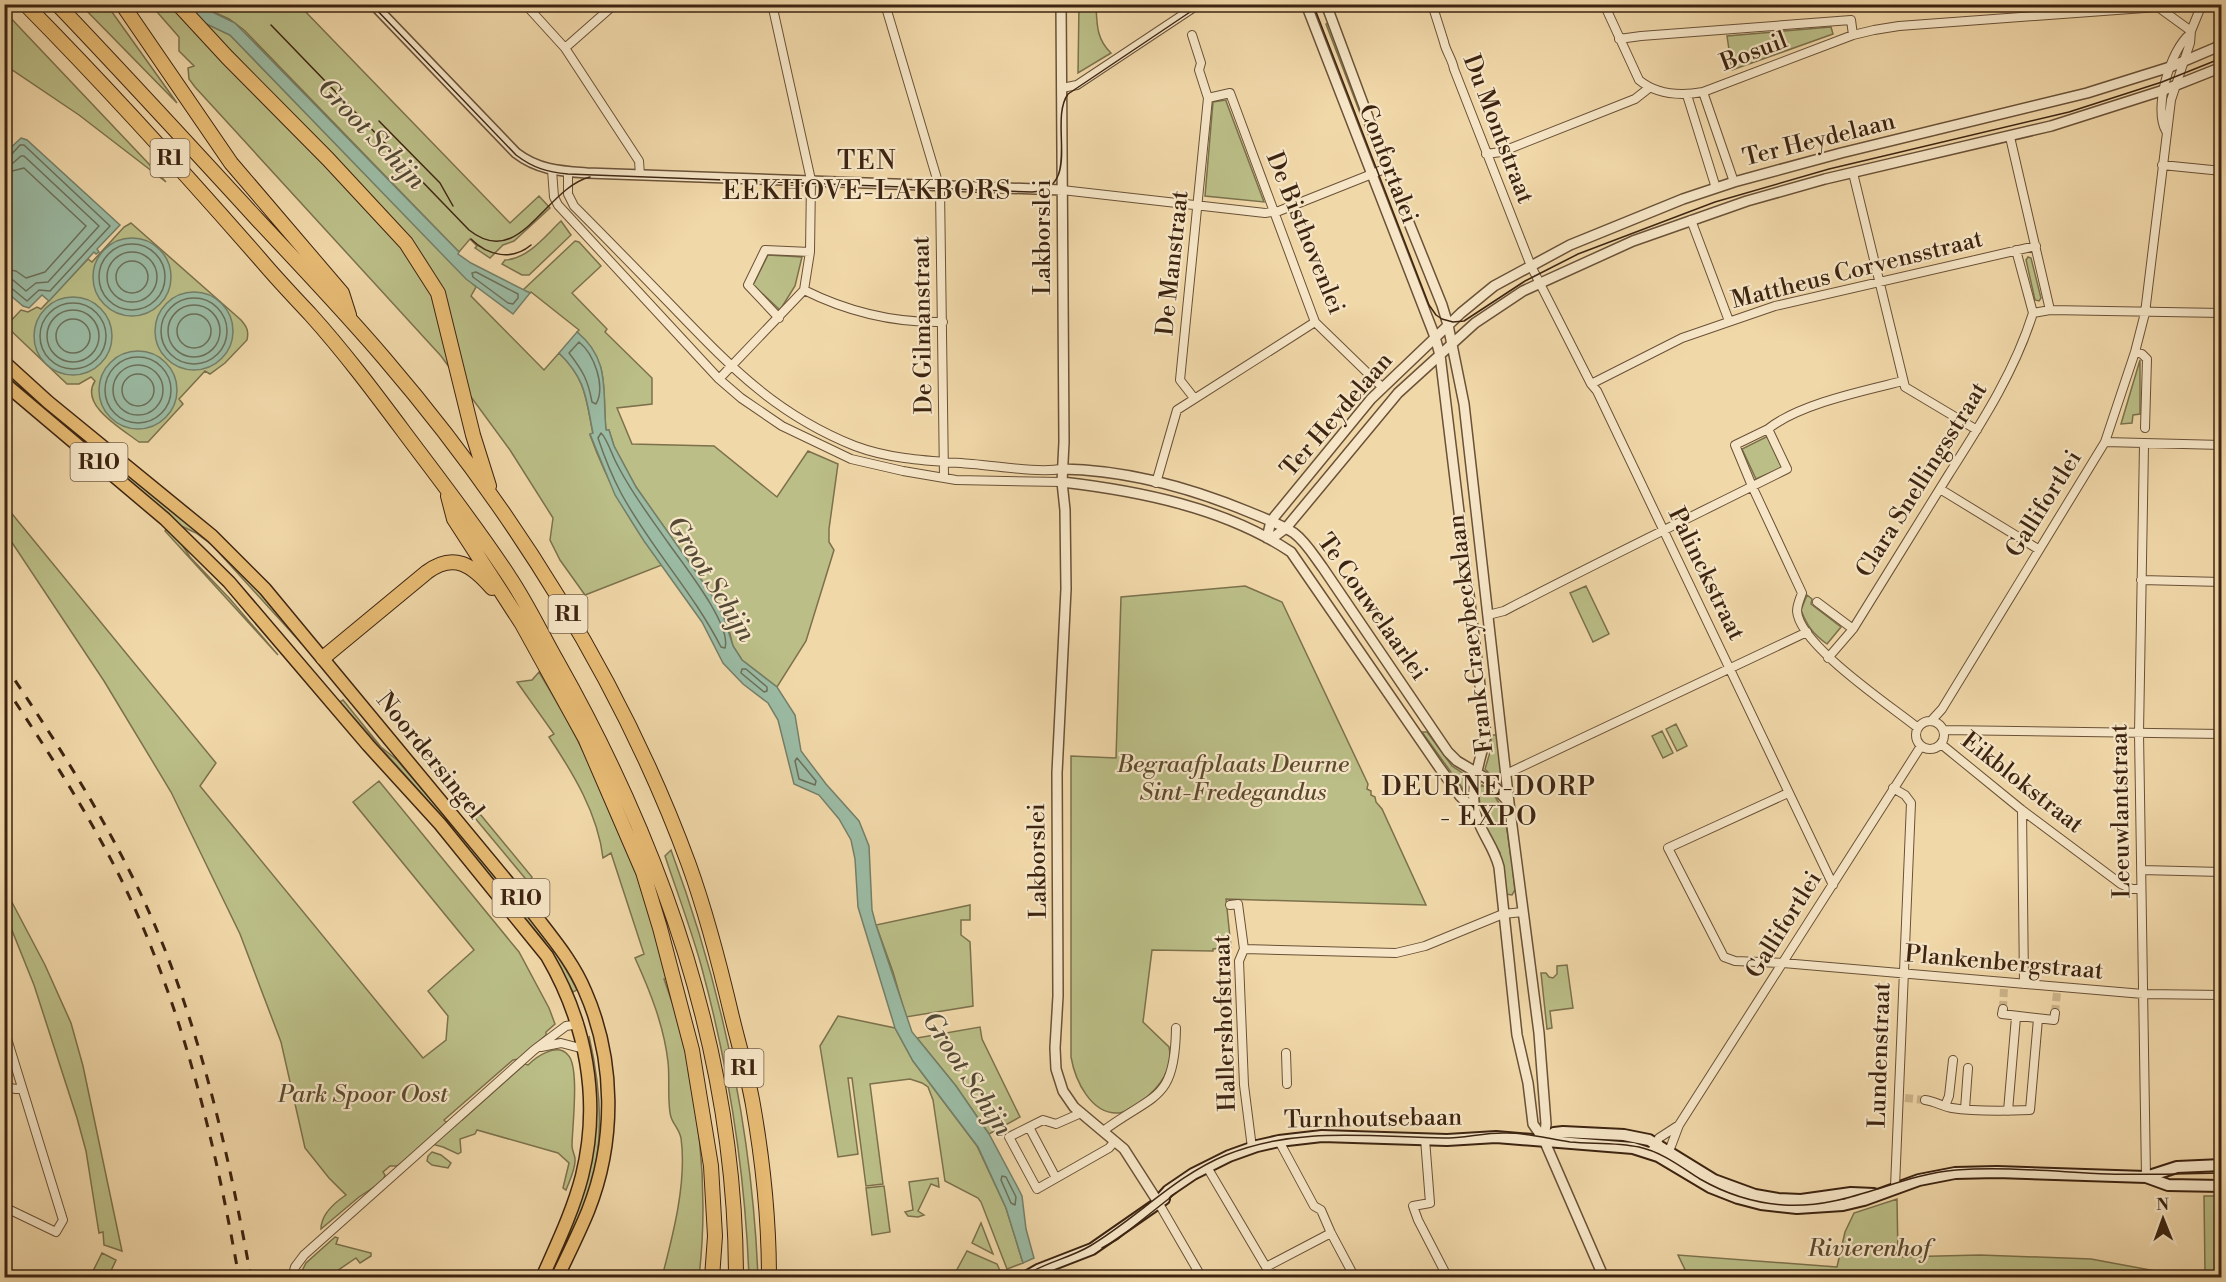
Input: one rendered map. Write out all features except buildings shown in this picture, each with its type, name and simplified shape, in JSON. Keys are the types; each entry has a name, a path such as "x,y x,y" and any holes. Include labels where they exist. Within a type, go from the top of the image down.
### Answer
{"highway":[{"name":"R1","path":"25,4 185,174 311,315 381,400 512,580 613,765 681,940 712,1059 726,1137 733,1201 736,1278"},
{"name":"R1","path":"57,4 386,360 474,471 543,572 597,664 642,751 689,865 716,948 753,1104 764,1190 769,1278"},
{"path":"122,4 231,163 342,294 350,320"},
{"name":"R1","path":"178,4 406,243 438,293 472,435 493,499"},
{"path":"447,488 454,519 522,624 585,738 643,872 692,1050 710,1153 715,1210 712,1278"},
{"path":"323,658 427,572 443,562 453,561 464,564 480,575 522,624"}],"main road":[{"name":"Noordersingel","path":"4,362 48,402 213,536 266,589 565,954 585,990 597,1028 606,1075 608,1120 606,1143 588,1211 557,1278"},
{"name":"Noordersingel","path":"4,383 115,476 191,544 229,582 368,745 440,824 547,956 561,979 579,1024 591,1105 584,1165 567,1222 542,1278"},
{"path":"307,672 323,658"},
{"name":"Turnhoutsebaan","path":"1025,1277 1092,1249 1107,1240 1158,1202 1170,1189 1207,1167 1252,1148 1279,1141 1335,1136 1425,1139 1496,1137 1544,1140 1575,1145 1654,1148 1713,1180 1755,1195 1801,1200 1851,1193 1875,1194 1931,1176 1976,1172 2146,1177 2168,1185 2222,1186"},
{"name":"Turnhoutsebaan","path":"2146,1177 2177,1167 2222,1165"}],"street":[{"path":"373,4 516,153 532,164 552,170 811,182 1062,190 1273,212 1387,168"},
{"path":"525,4 565,48 639,160 639,175"},
{"path":"565,48 615,4"},
{"path":"719,379 804,290 810,252 811,182 772,4"},
{"name":"De Gilmanstraat","path":"885,4 939,187 944,477"},
{"name":"Lakborslei","path":"1061,4 1066,483 1065,625 1059,712 1056,813 1058,996 1055,1060 1063,1091 1081,1113 1124,1149 1158,1202"},
{"path":"1062,88 1077,85 1199,4"},
{"name":"Confortalei","path":"1306,4 1435,337"},
{"name":"Confortalei","path":"1326,4 1448,325"},
{"name":"Du Montstraat","path":"1432,4 1443,40 1486,154 1531,266 1540,282"},
{"path":"1486,154 1501,152 1635,99 1649,88 1639,80 1633,70 1604,4"},
{"name":"Gallifortlei","path":"2166,131 2162,124 2164,90 2170,67 2183,39 2190,32 2202,4"},
{"name":"Bosuil","path":"1649,88 1664,93 1687,95 1703,92 1853,35 1899,26 2157,6 2190,32"},
{"name":"Bosuil","path":"1619,39 1851,20 1853,35"},
{"name":"Gallifortlei","path":"1938,725 1942,709 2105,442 2135,352 2145,312 2166,131 2171,100 2190,43 2190,32"},
{"name":"De Manstraat","path":"1192,36 1202,63 1199,70 1208,98 1180,380 1194,398"},
{"name":"Ter Heydelaan","path":"1271,521 1371,399 1448,325 1486,292 1570,245 1734,182 1830,155 2050,103 2170,67 2222,45"},
{"name":"Ter Heydelaan","path":"1269,538 1286,528 1398,393 1423,368 1490,312 1540,282 1633,241 1769,195 2067,121 2164,90 2222,67"},
{"path":"1703,92 1734,182"},
{"name":"De Bisthovenlei","path":"1208,98 1230,93 1315,322 1383,388"},
{"path":"1687,95 1716,188"},
{"path":"2010,137 2050,310"},
{"path":"2162,165 2222,171"},
{"path":"552,170 554,197 558,205 719,379 741,398 782,426 847,458 903,471 956,480 1066,483"},
{"path":"568,172 570,200 730,366 787,411 853,445 887,455 944,462 1066,469"},
{"path":"1853,173 1905,387 1977,430"},
{"path":"554,197 568,185"},
{"path":"1691,220 1729,321"},
{"path":"591,241 600,232"},
{"name":"Mattheus Corvensstraat","path":"1591,384 1682,338 1775,306 2036,246"},
{"path":"779,318 748,285 765,250 810,252"},
{"path":"2016,250 2033,313 2050,310 2222,313"},
{"name":"Palinckstraat","path":"1540,282 1596,390 1833,885"},
{"path":"804,290 855,312 890,320 943,322"},
{"name":"Clara Snellingsstraat","path":"1828,658 1853,629 1977,430 2003,385 2024,341 2033,313"},
{"path":"1156,483 1177,410 1315,322"},
{"path":"1448,325 1452,344"},
{"path":"1435,337 1440,356"},
{"name":"Frank Craeybeckxlaan","path":"1452,344 1464,404 1509,802 1539,1033 1546,1124 1544,1140"},
{"path":"2135,352 2147,359 2145,428"},
{"name":"Frank Craeybeckxlaan","path":"1440,356 1486,735 1473,793 1474,810 1495,852 1517,1035 1528,1083 1533,1124 1544,1140"},
{"path":"1903,381 1826,402 1778,420 1768,429 1735,445 1802,593 1797,612 1806,632 1828,658 1918,728"},
{"path":"1471,617 1501,612 1662,529 1787,469 1768,429"},
{"name":"Gallifortlei","path":"2105,442 2144,445 2222,445"},
{"path":"847,458 853,445"},
{"name":"Leeuwlantstraat","path":"2144,445 2139,733 2146,1177"},
{"path":"1024,482 1029,475 1025,468"},
{"name":"Te Couwelaarlei","path":"1066,469 1095,472 1192,491 1286,528 1304,542 1448,752 1456,761 1489,780 1509,802"},
{"path":"1095,472 1093,478 1095,487"},
{"name":"Te Couwelaarlei","path":"1066,483 1165,500 1229,521 1269,538 1291,552 1439,767 1460,796 1474,810"},
{"path":"1940,489 2038,549"},
{"path":"1269,538 1271,521"},
{"path":"2141,580 2222,582"},
{"path":"1817,602 1853,629"},
{"path":"1506,774 1806,632"},
{"path":"1938,725 1944,737 1941,744 1931,749 1921,746 1916,737 1918,728 1924,722 1938,725 2222,734"},
{"name":"Eikblokstraat","path":"1941,744 2022,810 2121,884 2141,889"},
{"name":"Gallifortlei","path":"1667,1156 1678,1125 1921,746"},
{"name":"Lundenstraat","path":"1893,788 1905,795 1911,803 1903,973 1901,1098 1895,1187"},
{"name":"Plankenbergstraat","path":"1788,793 1668,848 1724,957 1735,962 1783,963 1903,973 2004,985 2024,984 2057,989 2144,994 2222,995"},
{"path":"2022,810 2024,984"},
{"path":"2141,870 2222,872"},
{"name":"Hallershofstraat","path":"1230,905 1238,904 1244,949 1239,961 1244,1085 1252,1148"},
{"path":"1244,949 1396,953 1425,946 1503,914 1523,912"},
{"path":"2002,1012 2016,1017 2038,1019 2054,1017"},
{"path":"2008,1111 2016,1017"},
{"path":"1925,1100 1945,1106 1965,1108 2030,1110 2038,1019"},
{"path":"292,1278 295,1267 304,1255 534,1050 566,1026 579,1024"},
{"path":"1103,1131 1150,1100 1164,1087 1174,1065 1176,1028"},
{"path":"4,1029 63,1220 57,1232 4,1208"},
{"path":"534,1050 554,1043 571,1044 584,1049"},
{"path":"1286,1053 1287,1084"},
{"path":"1945,1106 1949,1096 1953,1060"},
{"path":"1524,1066 1540,1064"},
{"path":"1965,1108 1968,1068"},
{"path":"4,1087 22,1088"},
{"path":"1081,1113 1056,1124 1042,1120 1009,1137 1037,1189 1108,1148 1115,1141"},
{"name":"Gallifortlei","path":"1654,1148 1671,1128 1678,1125"},
{"path":"1029,1127 1056,1178"},
{"path":"1425,1139 1430,1203 1413,1206 1448,1278"},
{"path":"1544,1140 1604,1278"},
{"path":"1279,1141 1314,1206 1321,1210 1354,1278"},
{"path":"1207,1167 1266,1267 1275,1276"},
{"path":"1158,1202 1202,1278"},
{"path":"1266,1267 1331,1233"}],"green space":[{"path":"81,5 107,5 177,103"},
{"path":"151,5 168,5 230,35 476,287 471,296 544,370 559,353 575,372 584,390 593,434 590,435 612,487 662,565 585,595 560,560 550,540 553,518 510,450 441,356 195,87 189,79 188,68 194,66 179,51 179,37"},
{"path":"198,5 299,5 510,223 539,196 550,208 514,241 503,245 490,258 475,248 477,246 470,239 459,252 244,30 229,19"},
{"path":"1079,5 1096,5 1100,36 1111,53 1078,73"},
{"path":"4,11 166,182 79,115 5,65"},
{"path":"1328,23 1383,165 1380,165 1326,24"},
{"path":"1831,27 1833,34 1732,70 1727,36"},
{"path":"1226,100 1264,202 1205,196 1213,102"},
{"path":"561,221 571,235 529,275 522,275 502,264 505,260 521,256 529,251"},
{"path":"131,223 241,320 248,332 247,340 225,363 210,374 205,371 179,399 183,404 148,442 139,442 113,423 97,407 92,390 95,381 91,377 79,384 67,384 6,326 21,310 28,312 37,307 41,309 88,259 92,262 124,227"},
{"path":"575,241 579,242 601,266 572,293 607,329 605,332 652,378 652,404 617,408 632,444 714,446 777,497 808,451 838,464 829,529 829,542 834,550 806,641 777,687 742,660 733,646 729,630 688,561 636,487 614,446 609,430 606,430 603,377 600,365 588,343 577,332 579,330 531,292 523,290"},
{"path":"768,255 802,257 795,286 780,310 753,285"},
{"path":"2028,257 2031,258 2041,298 2039,301 2035,300 2026,260"},
{"path":"2140,360 2140,414 2133,415 2132,423 2121,424"},
{"path":"5,370 213,544 258,589 302,644 212,545 196,533 177,524 5,375"},
{"path":"1768,436 1783,467 1756,479 1742,449"},
{"name":"Park Spoor Oost","path":"4,504 216,763 200,786 423,1058 446,1040 448,1016 428,991 474,950 353,802 379,781 519,952 555,1024 519,1059 513,1060 444,1120 446,1122 462,1120 525,1064 528,1065 547,1052 563,1051 572,1062 575,1084 572,1146 575,1163 566,1190 563,1188 569,1163 558,1153 477,1130 475,1134 460,1139 461,1152 458,1154 432,1144 397,1166 390,1166 383,1172 385,1175 383,1181 359,1197 321,1229 323,1218 333,1205 346,1195 305,1148 281,1042 240,934 171,792 104,681 5,532"},
{"path":"167,528 179,540 190,557 278,655 165,531"},
{"name":"Begraafplaats Deurne Sint-Fredegandus","path":"1245,586 1282,602 1368,784 1367,789 1371,791 1371,795 1375,797 1382,809 1426,905 1226,899 1231,947 1213,949 1213,951 1152,950 1143,1022 1169,1047 1169,1066 1160,1083 1147,1097 1122,1112 1109,1112 1100,1108 1086,1094 1076,1076 1071,1057 1071,756 1116,758 1121,597"},
{"path":"1586,586 1609,634 1593,642 1570,593"},
{"path":"1807,595 1812,599 1811,604 1841,627 1827,644 1811,629 1803,616 1801,610"},
{"path":"539,672 601,786 627,846 649,907 669,978 664,979 683,1035 698,1123 703,1200 699,1277 662,1277 678,1208 682,1172 681,1138 670,1112 666,1049 656,1009 635,958 644,954 611,853 603,858 596,826 583,794 549,737 554,734 517,682 532,680"},
{"path":"343,700 381,747 397,760 510,892 554,952 577,990 573,992 544,941 439,813 340,702"},
{"path":"1676,724 1687,746 1677,751 1666,729"},
{"path":"1662,731 1673,753 1663,758 1652,736"},
{"path":"1422,732 1427,732 1452,766 1467,776 1466,793"},
{"path":"1491,735 1499,735 1502,775 1493,777 1485,769 1491,749"},
{"path":"1482,785 1497,799 1507,828 1515,870 1513,872 1515,890 1512,895 1506,894 1500,853 1482,819 1478,789"},
{"path":"480,814 532,877 529,883 475,818"},
{"path":"671,850 705,954 731,1060 749,1168 758,1277 749,1277 744,1198 734,1120 720,1042 697,951 665,856"},
{"path":"5,889 45,965 71,1023 83,1066 122,1251 104,1245 103,1232 99,1233 86,1151 77,1118 34,985 5,913"},
{"path":"970,905 970,920 961,920 961,935 970,942 973,1006 906,1017 876,925"},
{"path":"1567,965 1573,1008 1550,1011 1552,1028 1547,1029 1541,973 1546,973 1553,978 1557,974 1557,966"},
{"path":"838,1016 895,1028 913,1061 977,1146 1006,1208 1023,1263 1007,1269 981,1202 978,1198 945,1181 933,1100 928,1087 922,1083 910,1079 870,1084 883,1184 866,1186 852,1078 848,1078 858,1154 838,1157 820,1046"},
{"path":"980,1027 982,1039 1020,1117 989,1134 956,1086 917,1038"},
{"path":"589,1036 596,1073 599,1112 595,1170 577,1222 551,1277 548,1278 573,1223 582,1196 595,1085"},
{"path":"432,1152 441,1155 451,1163 448,1168 432,1165 427,1161"},
{"path":"938,1178 939,1187 931,1184 918,1211 924,1215 908,1216 905,1212 913,1210 909,1182"},
{"path":"884,1186 890,1232 872,1235 866,1188"},
{"name":"Rivierenhof","path":"2204,1196 2221,1196 2221,1277 1689,1278 1678,1255 1837,1267 1845,1232 1854,1213 1897,1199 1898,1257 1980,1255 2091,1259 2161,1272 2205,1271"},
{"path":"981,1223 993,1254 972,1243"},
{"path":"335,1237 338,1238 336,1244 371,1253 371,1256 360,1263 356,1258 328,1277 299,1277 306,1263"},
{"path":"967,1251 997,1264 1001,1273 994,1277 953,1277"},
{"path":"102,1253 116,1260 110,1273 111,1277 90,1277"}],"water":[{"name":"Groot Schijn","path":"182,5 198,5 235,23 459,252 458,254 530,293 513,314 466,279 230,35 188,15"},
{"path":"21,138 27,140 120,225 97,249 99,252 96,254 94,252 49,301 42,295 29,308 23,306 4,290 5,153"},
{"path":"132,238 147,241 159,250 168,262 171,277 168,292 159,304 147,313 132,316 117,313 105,304 96,292 93,277 96,262 105,250 117,241"},
{"path":"186,292 202,292 216,298 227,309 233,323 233,339 227,353 216,364 202,370 186,370 172,364 161,353 155,339 155,323 161,309 172,298"},
{"path":"65,297 81,297 95,303 106,314 112,328 112,344 106,358 95,369 81,375 65,375 51,369 40,358 34,344 34,328 40,314 51,303"},
{"name":"Groot Schijn","path":"577,332 588,343 600,365 603,377 606,430 609,430 614,446 636,487 708,589 722,612 733,646 742,660 777,687 795,715 801,751 826,784 859,821 869,846 872,910 912,1032 956,1086 989,1134 1022,1196 1026,1229 1034,1258 1023,1263 1006,1208 978,1147 913,1061 895,1028 858,907 855,859 851,840 839,819 819,795 794,784 778,720 768,703 743,684 723,663 702,622 644,541 615,495 590,434 593,433 589,409 580,381 568,362 559,353"},
{"path":"138,351 153,354 170,368 177,390 174,405 160,422 138,429 123,426 106,412 99,390 102,375 116,358"}],"tunnel":[{"path":"2003,1009 2004,987"},
{"path":"2055,1013 2057,992"},
{"path":"1905,1098 1925,1100"}],"tram line":[{"path":"371,4 516,155 547,171 568,174 1032,192 1047,188 1056,179 1061,167 1061,121 1063,106 1068,94 1202,4"},
{"path":"1313,4 1429,305 1436,315 1453,322 1464,321 1525,281 1578,254 1715,202 1829,169 2069,112 2162,82 2222,58"},
{"path":"271,25 469,230 487,240 503,241 518,234 574,184 590,177"},
{"path":"379,121 440,183 453,206"},
{"path":"471,239 492,253 508,255 531,245"},
{"path":"1021,1278 1038,1268 1090,1246 1207,1164 1253,1146 1307,1137 1361,1135 1444,1138 1507,1133 1570,1142 1630,1145 1663,1156 1700,1179 1730,1193 1751,1200 1784,1205 1829,1202 1913,1178 1956,1170 2013,1169 2122,1174 2222,1173"},
{"path":"1102,1248 1118,1239 1176,1193"}],"railway":[{"path":"4,664 61,751 114,841 145,903 164,948 181,993 210,1087 222,1134 251,1278"},
{"path":"4,685 66,780 108,854 143,926 179,1024 194,1074 219,1175 239,1278"}],"district":[{"name":"TEN EEKHOVE-LAKBORS","path":"867,176"},
{"name":"DEURNE-DORP - EXPO","path":"1489,802"}]}
